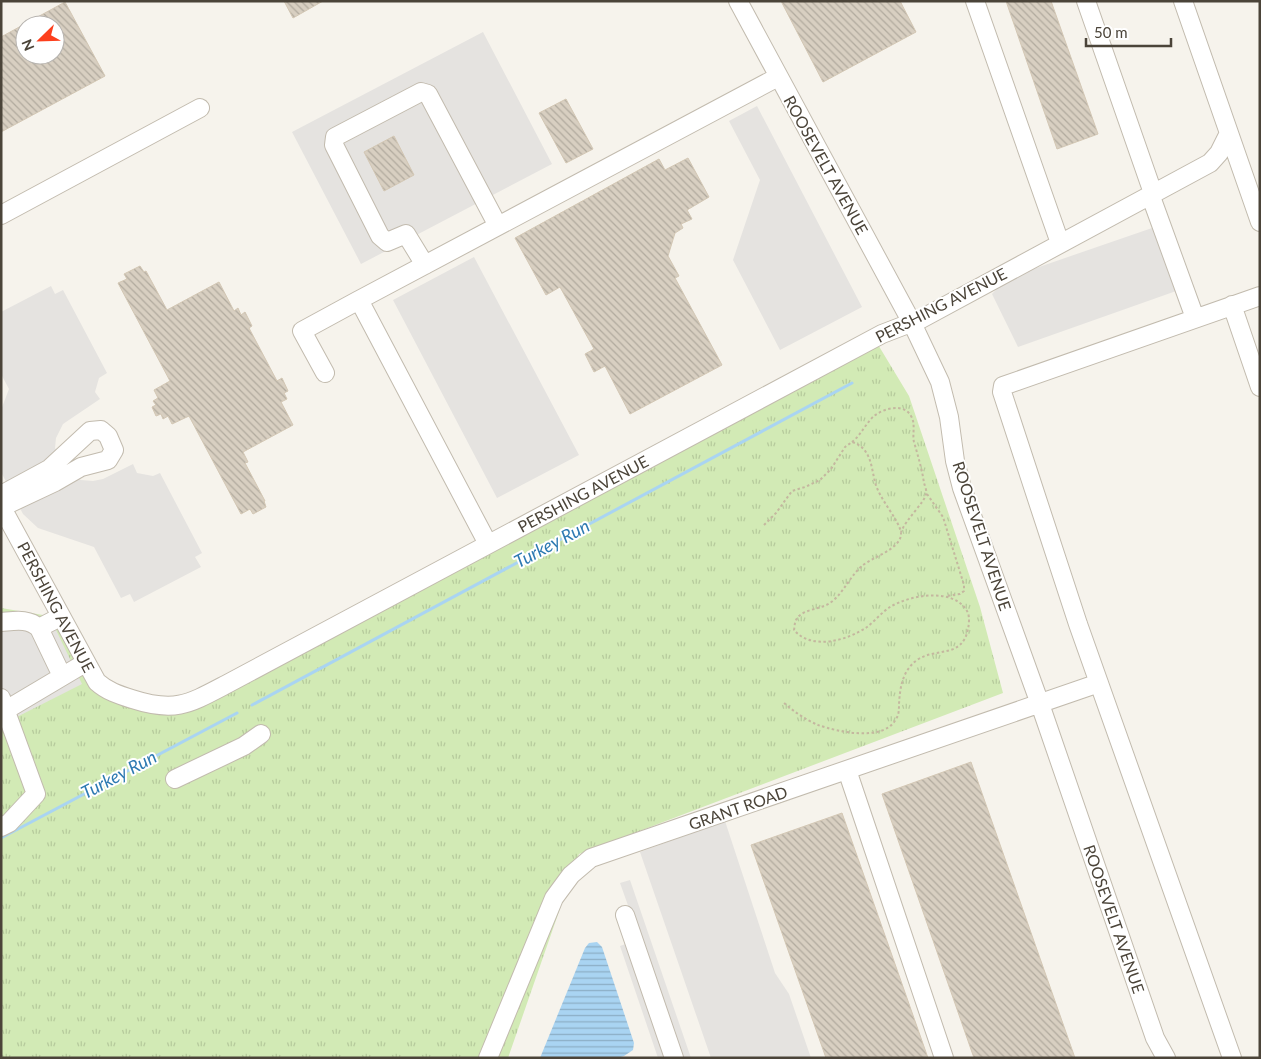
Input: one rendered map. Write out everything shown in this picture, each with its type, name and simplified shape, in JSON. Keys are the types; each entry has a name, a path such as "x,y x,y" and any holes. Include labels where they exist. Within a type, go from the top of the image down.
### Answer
{"street":[{"name":"ROOSEVELT AVENUE","path":"738,1 912,323 940,382 949,417 955,461 962,488 1040,704 1155,1038 1166,1058"},
{"path":"975,1 1060,243"},
{"path":"1086,1 1194,318"},
{"path":"1183,1 1260,222"},
{"path":"325,373 302,331 778,77"},
{"path":"425,265 406,234 387,242 380,236 334,145 336,137 421,92 428,94 498,226"},
{"path":"1,215 200,108"},
{"name":"PERSHING AVENUE","path":"2,506 60,617 97,682 116,694 146,704 162,706 186,704 220,688 882,334 912,323 1210,163 1219,153 1229,133"},
{"path":"1232,1058 1099,683 1002,392 1003,386 1260,296"},
{"path":"359,300 488,544"},
{"path":"1232,306 1260,387"},
{"path":"1,495 49,469 90,431 101,430 108,436 114,450 108,460 81,467 55,482 2,506"},
{"path":"38,628 60,617"},
{"path":"1,622 25,621 34,623 62,676"},
{"path":"4,703 11,707 85,663"},
{"name":"GRANT ROAD","path":"488,1058 554,898 571,875 591,858 1099,683"},
{"path":"1,827 9,823 36,794 4,703"},
{"path":"175,779 244,746 262,734"},
{"path":"847,770 944,1058"},
{"path":"625,915 674,1058"},
{"name":"ROOSEVELT AVENUE","path":"1155,1038 1157,1058"}],"path":[{"path":"764,525 776,513 792,491 820,480 831,469 846,446 860,435 874,416 896,408 910,414 914,422 912,430 914,442 921,463 927,494 943,516 964,585 964,591 960,594 930,595 897,603 887,608 867,627 847,638 810,641 800,637 794,630 795,621 800,615 831,602 863,565 888,551 898,542 904,523 927,494"},
{"path":"852,442 861,445 868,455 880,497 897,523 901,533"},
{"path":"783,702 812,721 834,728 867,733 880,732 889,727 896,719 901,684 912,665 919,659 954,650 962,644 966,637 969,624 968,612 961,603 944,596"}],"green space":[{"path":"874,338 909,396 980,607 1003,693 579,854 508,1058 1,1058 1,608 61,618 92,675 173,706"}],"shaded area":[{"path":"483,32 552,164 361,264 292,132"},
{"path":"757,106 862,307 780,350 733,260 760,180 729,121"},
{"path":"1155,227 1179,290 1018,347 992,294 1007,278"},
{"path":"474,257 579,455 497,498 393,300"},
{"path":"51,286 55,294 63,290 107,373 99,378 95,392 100,399 63,424 56,438 55,448 68,473 81,480 93,481 103,479 133,464 137,473 153,476 160,473 202,553 195,557 201,567 134,602 130,594 121,598 94,547 38,528 23,514 1,472 1,410 9,389 1,374 1,312"},
{"path":"1,614 43,618 56,630 82,684 1,725"},
{"path":"725,821 775,973 789,994 811,1058 711,1058 640,852"},
{"path":"630,880 691,1058 658,1058 620,946 640,939 620,883"}],"water":[{"path":"597,942 602,947 634,1043 633,1050 617,1058 540,1058 585,948 589,943"}],"building":[{"path":"284,1 323,1 293,18"},
{"path":"781,1 900,1 916,32 823,82"},
{"path":"1006,1 1051,1 1098,134 1057,149"},
{"path":"65,2 105,76 1,132 1,37 15,29 15,65 65,65 65,15 41,15"},
{"path":"566,99 593,149 566,163 539,113"},
{"path":"394,136 414,175 384,191 364,152"},
{"path":"688,158 709,197 687,210 692,219 681,224 683,228 675,233 668,256 679,276 675,278 722,365 630,414 605,366 594,372 585,354 594,349 560,287 546,295 515,238 659,159 665,170"},
{"path":"140,266 144,272 146,271 167,310 219,282 234,311 238,308 241,315 245,312 252,326 249,328 277,381 282,378 288,391 284,393 287,399 281,402 293,425 243,452 248,462 245,463 265,501 266,507 253,514 250,509 241,514 189,416 172,424 168,416 163,419 161,414 156,416 152,407 156,405 153,401 158,398 154,390 170,381 118,283 127,279 124,274"},
{"path":"971,762 1075,1058 974,1058 882,794"},
{"path":"842,813 928,1058 826,1058 751,845"}],"waterway":[{"name":"Turkey Run","path":"252,705 852,383"},
{"name":"Turkey Run","path":"1,838 237,713"}]}
